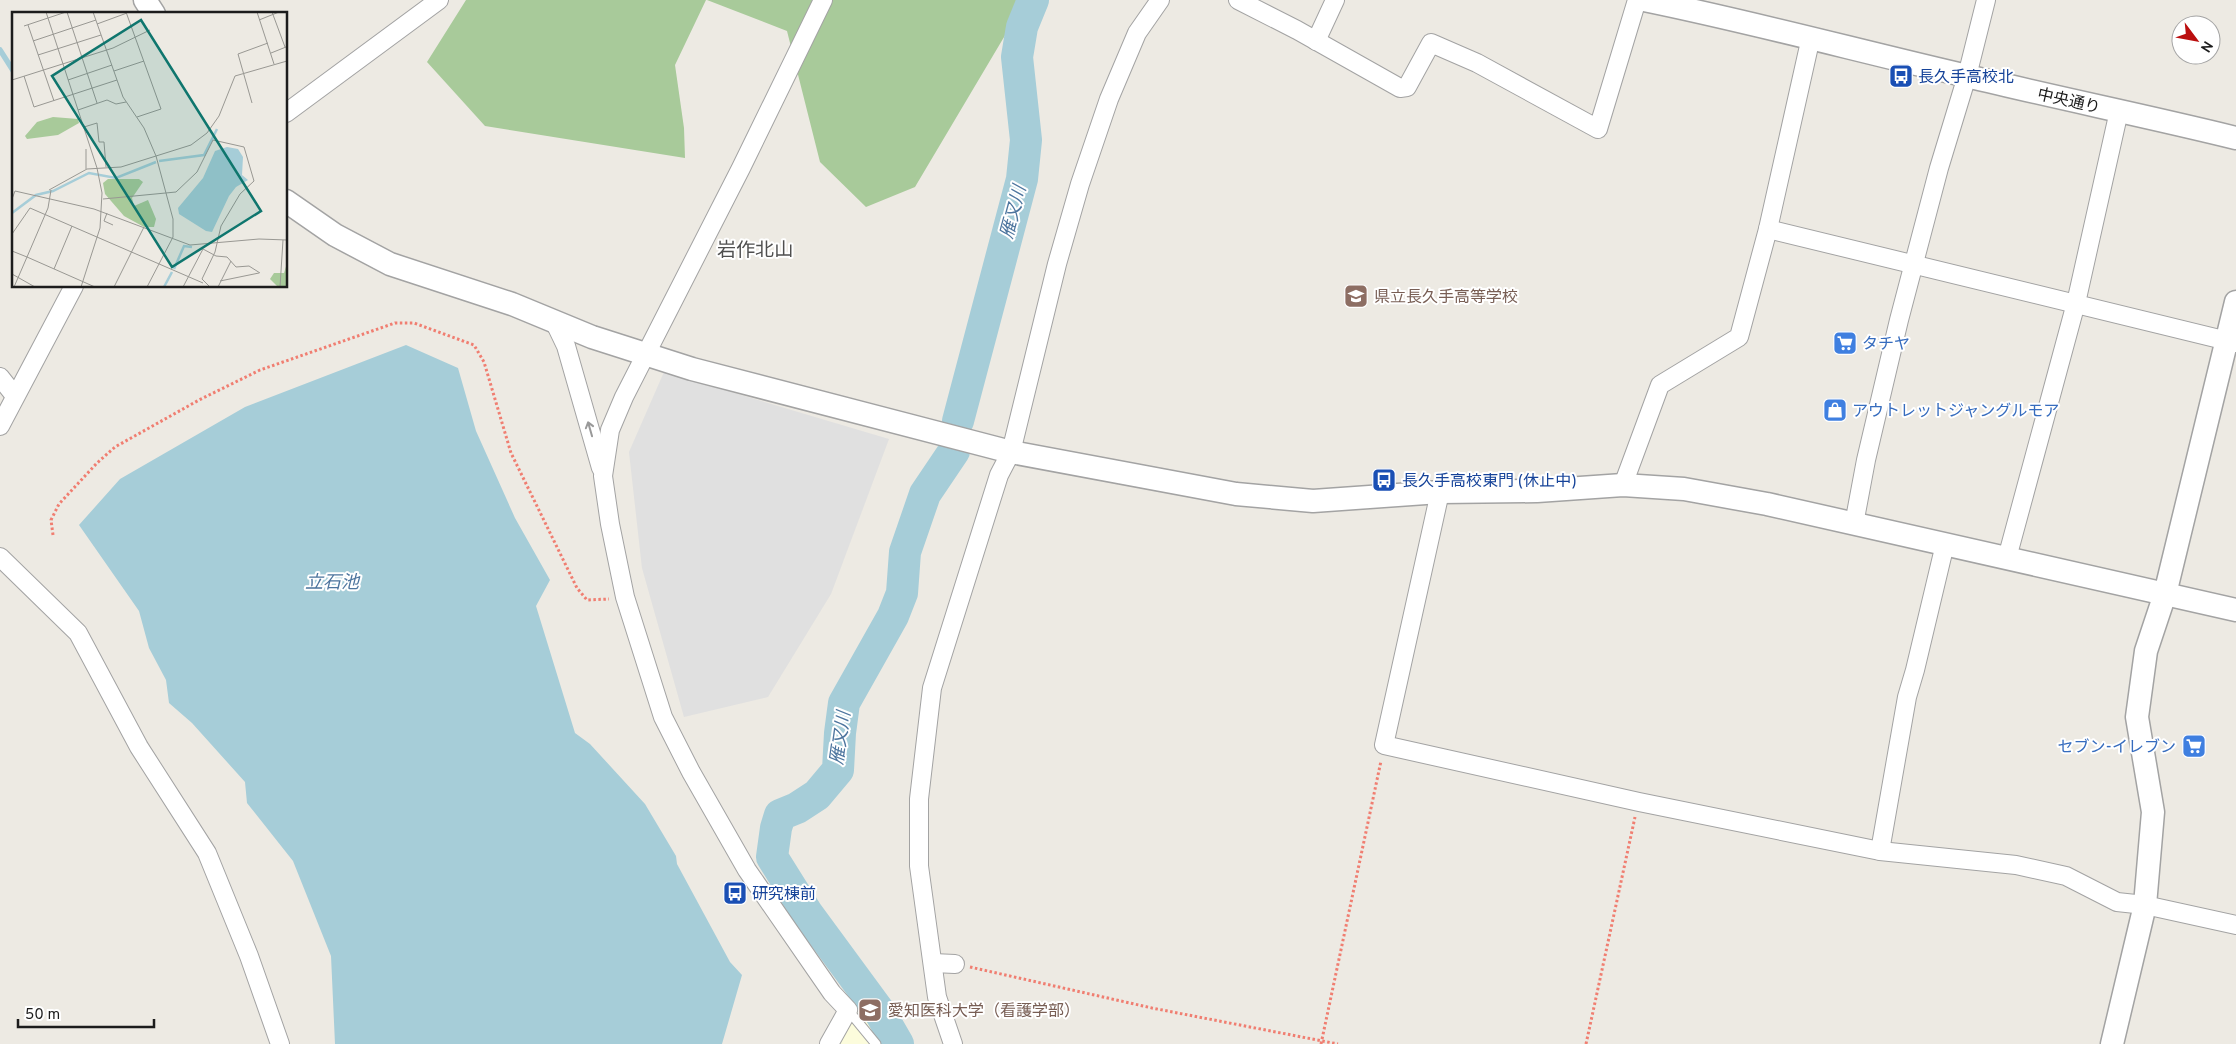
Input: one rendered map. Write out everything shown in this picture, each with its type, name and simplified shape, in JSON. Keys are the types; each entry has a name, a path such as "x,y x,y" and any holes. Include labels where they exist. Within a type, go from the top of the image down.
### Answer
{"street":[{"path":"146,0 153,12"},
{"path":"288,112 439,0"},
{"path":"603,476 610,430 644,354 741,168 823,0"},
{"path":"953,1044 937,996 919,866 919,799 932,688 999,475 1011,452 1057,264 1080,184 1109,100 1137,33 1160,0"},
{"path":"1238,0 1400,88 1407,87 1431,43 1477,63 1598,129 1637,0"},
{"path":"1316,41 1335,0"},
{"name":"中央通り","path":"1644,0 1811,37 1967,76 2119,111 2158,118 2236,138"},
{"path":"1854,524 1866,460 1939,168 1967,76 1986,0"},
{"path":"1623,485 1660,385 1739,337 1768,229 1811,37"},
{"path":"2007,558 2076,304 2119,111"},
{"path":"288,202 335,235 390,264 512,304 592,336 644,354 803,399 1011,452 1236,494 1313,500 1440,492 1538,491 1623,485 1684,490 1767,504 2236,610"},
{"path":"1768,229 2231,342"},
{"path":"0,426 73,288"},
{"path":"2112,1044 2145,904 2153,812 2137,717 2146,651 2165,594 2231,342 2236,302"},
{"path":"554,321 566,346 603,476 625,597 663,717 691,772 747,870 832,993 848,1010 829,1044"},
{"path":"0,378 15,396"},
{"path":"1440,492 1384,745 1639,802 1880,851 2016,865 2066,876 2117,902 2145,904 2236,925"},
{"path":"1880,851 1907,696 1916,670 1945,544"},
{"path":"0,557 78,633 140,746 207,853 249,956 280,1044"},
{"path":"932,963 954,964"}],"lane":[{"path":"848,1010 876,1044"}],"path":[{"path":"53,535 51,520 59,504 97,463 116,447 199,400 260,370 395,323 414,323 474,345 484,362 511,453 577,588 588,600 625,597"},
{"path":"1321,1042 1384,745"},
{"path":"1586,1044 1639,802"},
{"path":"954,964 1152,1008 1338,1044"}],"shaded area":[{"path":"664,372 889,439 831,594 768,697 684,717 642,568 629,452"},
{"name":"愛知医科大学（看護学部）","path":"870,976 906,1044 835,1044"}],"green space":[{"path":"466,0 706,0 675,65 684,128 685,158 485,126 427,62"},
{"path":"707,0 1026,0 915,187 866,207 820,162 787,31"}],"water":[{"name":"立石池","path":"406,345 458,368 476,431 515,518 550,580 536,606 575,733 590,744 645,804 676,856 677,864 730,962 742,975 722,1044 335,1044 331,956 293,861 247,803 245,782 192,723 169,703 166,680 149,648 139,611 79,525 120,479 245,407"}],"waterway":[{"name":"雁又川","path":"958,421 1022,179 1026,140 1017,57 1022,27 1033,0"},
{"path":"0,50 12,69"},
{"name":"雁又川","path":"898,1044 879,1011 807,913 772,857 780,815 797,808 817,795 838,770 844,703 893,616 902,593 905,552 925,494 954,451"}],"place":[{"name":"長久手高校北","path":"1901,76"},
{"name":"県立長久手高等学校","path":"1356,296"},
{"name":"タチヤ","path":"1845,343"},
{"name":"アウトレットジャングルモア","path":"1835,410"},
{"name":"長久手高校東門 (休止中)","path":"1384,480"},
{"name":"セブン-イレブン","path":"2194,746"},
{"name":"研究棟前","path":"735,893"},
{"name":"愛知医科大学（看護学部）","path":"870,1010"}],"district":[{"name":"岩作北山","path":"755,249"}]}
